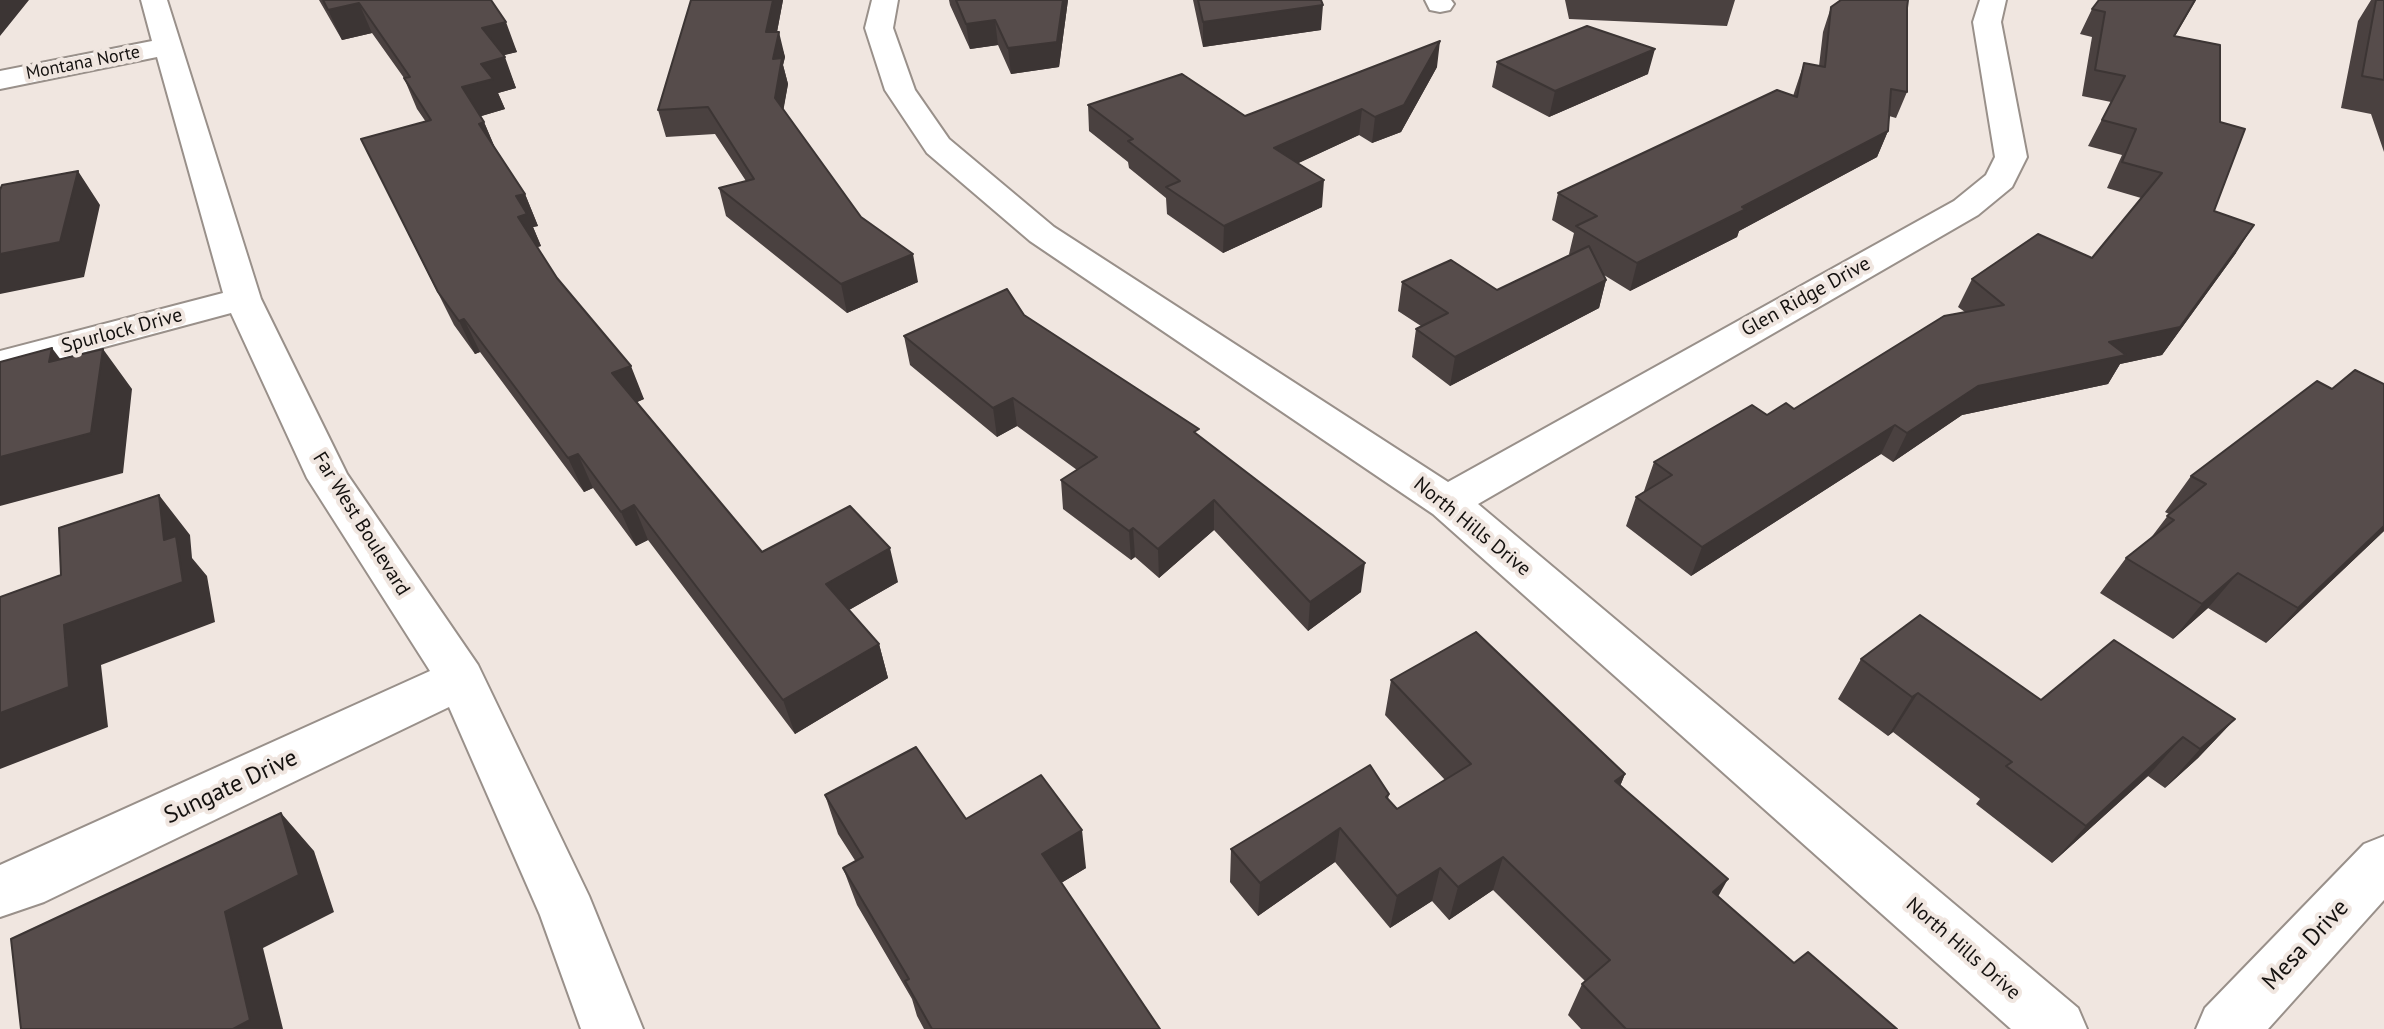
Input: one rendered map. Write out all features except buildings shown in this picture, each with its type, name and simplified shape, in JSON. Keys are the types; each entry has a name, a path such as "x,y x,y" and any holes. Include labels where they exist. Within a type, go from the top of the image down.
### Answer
{"street":[{"name":"Far West Boulevard","path":"154,0 243,299 328,478 461,679 569,915 612,1029"},
{"name":"North Hills Drive","path":"885,0 879,28 900,90 938,146 1042,234 1448,503 2056,1029"},
{"name":"Glen Ridge Drive","path":"1448,503 1499,470 1966,208 2000,180 2011,157 1987,22 1993,0"},
{"name":"Montana Norte","path":"0,80 166,47"},
{"name":"Spurlock Drive","path":"0,363 243,299"},
{"name":"Sungate Drive","path":"0,891 24,884 461,679"},
{"name":"Mesa Drive","path":"2227,1029 2384,861"}]}
